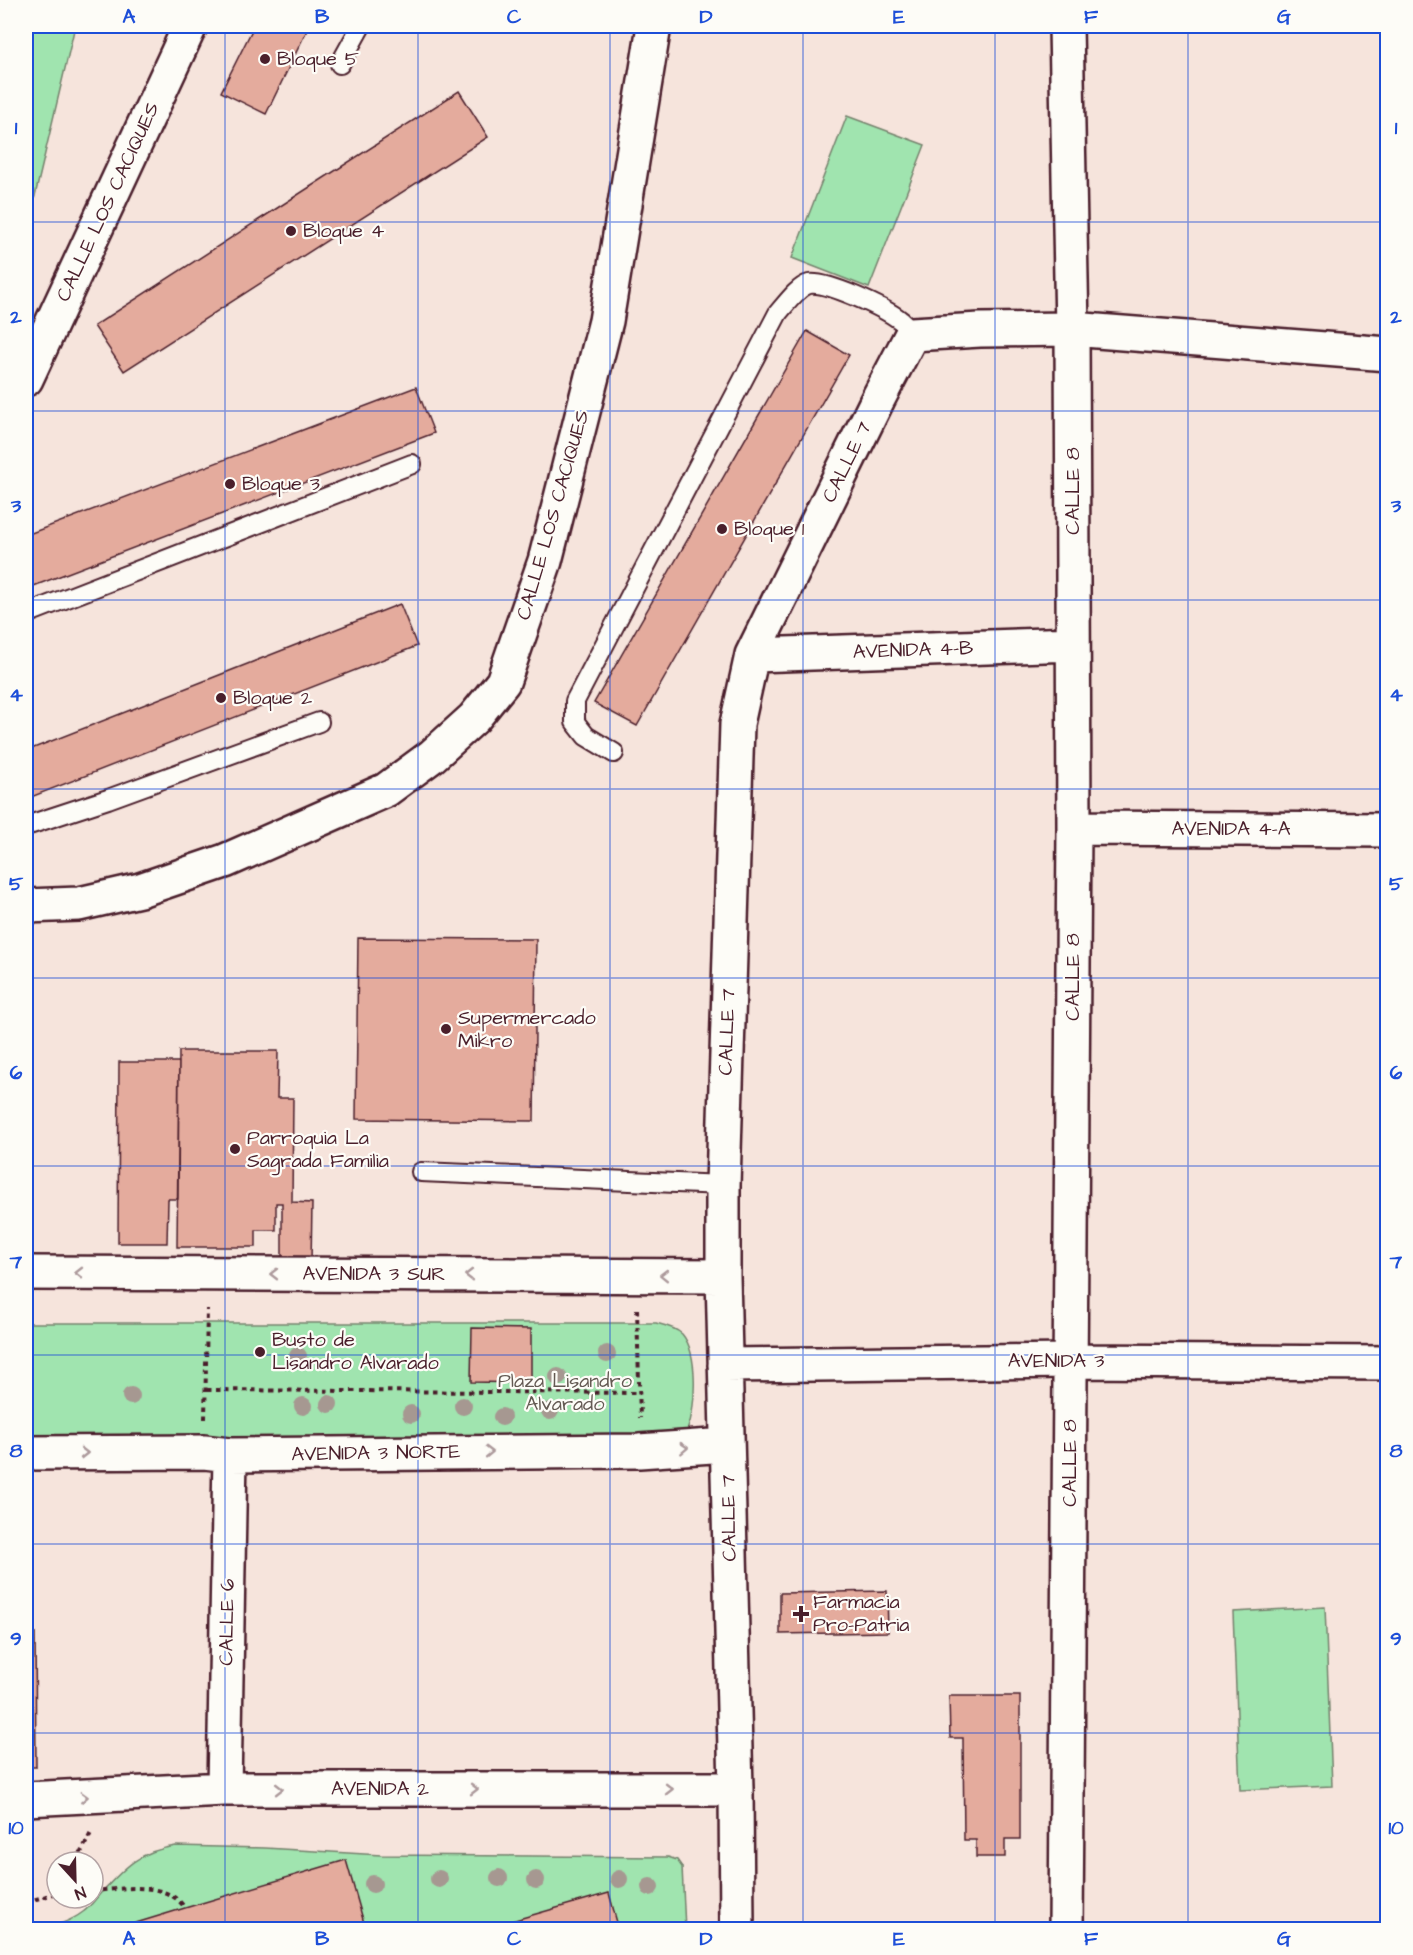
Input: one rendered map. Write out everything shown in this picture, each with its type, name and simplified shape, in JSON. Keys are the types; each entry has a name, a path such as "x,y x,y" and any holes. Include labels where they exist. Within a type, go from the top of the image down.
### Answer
{"street":[{"name":"CALLE LOS CACIQUES","path":"26,379 190,26"},
{"name":"CALLE LOS CACIQUES","path":"26,906 79,904 140,890 225,861 386,790 432,756 474,718 503,682 545,561 606,321 654,26"},
{"name":"CALLE 8","path":"1066,26 1072,329 1074,644 1066,1929"},
{"path":"912,334 981,330 1072,329 1388,354"},
{"name":"CALLE 7","path":"737,1929 736,1789 723,1276 723,1185 736,724 752,655 912,334"},
{"name":"AVENIDA 4-B","path":"752,655 1074,644"},
{"name":"AVENIDA 4-A","path":"1074,828 1388,830"},
{"name":"AVENIDA 3 SUR","path":"26,1273 723,1276"},
{"name":"AVENIDA 3","path":"725,1365 1071,1361 1388,1363"},
{"name":"AVENIDA 3 NORTE","path":"26,1454 639,1451 727,1445"},
{"name":"CALLE 6","path":"217,1454 224,1789"},
{"name":"AVENIDA 2","path":"26,1799 224,1789 736,1789"}],"lane":[{"path":"340,64 361,26"},
{"path":"614,753 586,736 575,722 575,701 778,313 807,285 823,284 882,308 902,321 912,334"},
{"path":"26,613 412,464"},
{"path":"26,826 108,799 319,722"},
{"path":"421,1172 723,1185"}],"path":[{"path":"207,1274 207,1390 217,1454"},
{"path":"636,1275 640,1393 639,1451"},
{"path":"207,1390 640,1393"},
{"path":"105,1890 145,1888 168,1893 179,1899 185,1908"},
{"path":"26,1902 45,1896"}],"green space":[{"path":"26,26 75,26 26,234"},
{"path":"847,116 925,145 869,288 792,258"},
{"name":"Plaza Lisandro Alvarado","path":"26,1323 656,1323 679,1332 687,1343 693,1367 694,1395 690,1421 677,1448 26,1448"},
{"path":"1325,1607 1332,1786 1240,1790 1233,1612"},
{"path":"176,1846 265,1848 381,1855 668,1857 677,1860 682,1867 685,1929 39,1930 67,1921 85,1910 105,1910 105,1889 132,1863 163,1848"}],"building":[{"name":"Bloque 5","path":"254,26 309,26 266,114 221,92"},
{"name":"Bloque 4","path":"459,91 488,137 124,371 94,326"},
{"name":"Bloque 1","path":"807,331 849,355 637,726 594,703"},
{"name":"Bloque 3","path":"416,387 434,433 31,587 26,574 26,535"},
{"name":"Bloque 2","path":"400,604 417,646 26,799 26,751"},
{"name":"Supermercado Mikro","path":"358,938 536,939 534,1121 356,1119"},
{"name":"Parroquia La Sagrada Familia","path":"179,1051 278,1051 277,1098 293,1098 292,1202 312,1203 311,1262 282,1262 282,1203 276,1203 276,1230 256,1230 256,1247 177,1247"},
{"path":"119,1062 179,1062 178,1199 168,1199 167,1243 118,1243"},
{"path":"472,1328 531,1329 531,1383 471,1382"},
{"path":"887,1591 888,1632 780,1634 780,1593"},
{"path":"35,1633 36,1767 26,1767 26,1634"},
{"path":"949,1696 1020,1696 1020,1839 1005,1839 1005,1857 976,1857 976,1840 964,1840 963,1738 950,1738"},
{"path":"346,1860 366,1930 113,1930 185,1908"},
{"path":"609,1893 619,1930 503,1930 501,1924"}],"place":[{"name":"Bloque 5","path":"265,59"},
{"name":"Bloque 4","path":"291,231"},
{"name":"Bloque 3","path":"230,484"},
{"name":"Bloque 1","path":"722,529"},
{"name":"Bloque 2","path":"221,698"},
{"name":"Supermercado Mikro","path":"446,1029"},
{"name":"Parroquia La Sagrada Familia","path":"235,1149"},
{"name":"Busto de Lisandro Alvarado","path":"260,1352"},
{"name":"Farmacia Pro-Patria","path":"801,1614"}]}
